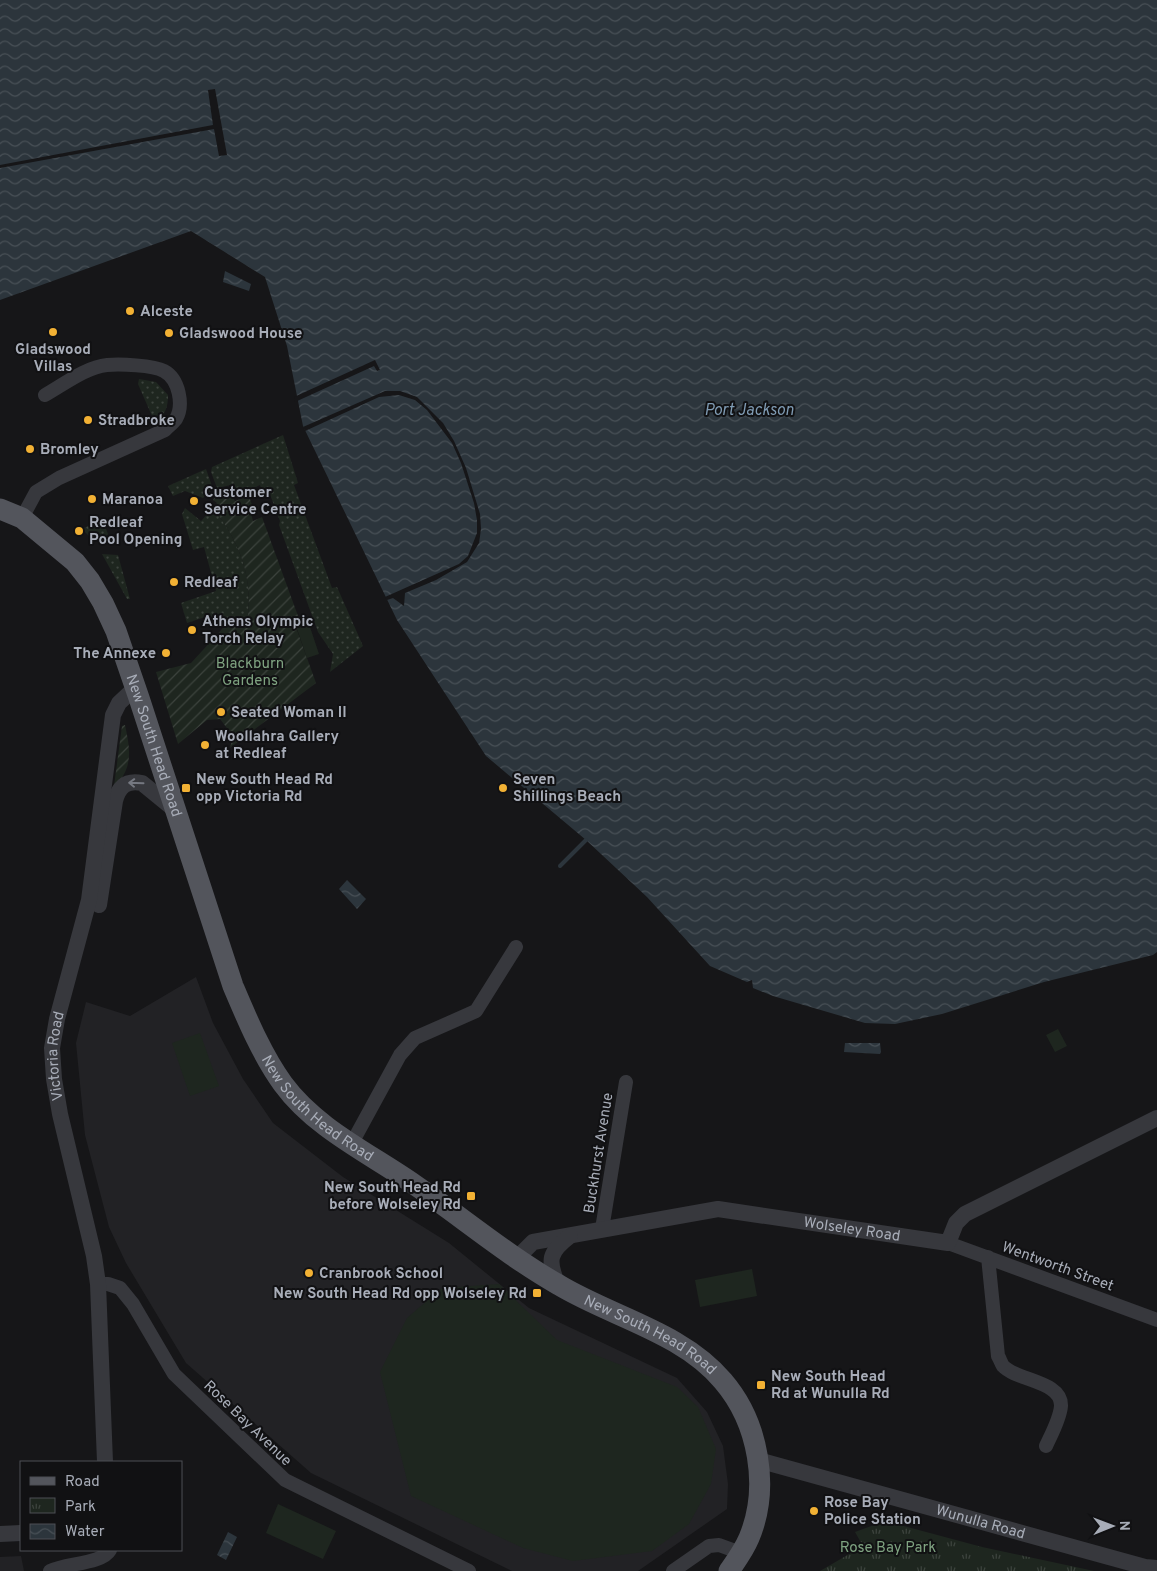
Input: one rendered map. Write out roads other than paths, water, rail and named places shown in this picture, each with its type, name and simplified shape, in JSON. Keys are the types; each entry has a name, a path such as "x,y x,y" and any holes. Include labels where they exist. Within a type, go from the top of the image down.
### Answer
{"main road":[{"name":"New South Head Road","path":"0,509 22,518 74,562 90,580 116,631 231,980 252,1029 283,1084 302,1106 517,1258 558,1285 682,1346 702,1360 732,1393 748,1425 758,1460 760,1477 758,1510 749,1539 729,1571"}],"street":[{"path":"22,518 36,492 59,478 165,430 176,419 180,405 173,378 164,370 153,367 108,365 96,367 44,395"},
{"name":"Victoria Road","path":"104,1461 98,1284 94,1256 54,1079 53,1040 89,900 113,715 119,703 135,688"},
{"path":"66,992 98,914 118,792 126,784 142,782 174,810"},
{"path":"352,1143 400,1055 415,1038 476,1011 516,947"},
{"name":"Buckhurst Avenue","path":"602,1229 626,1082"},
{"path":"948,1243 956,1223 965,1214 1157,1118"},
{"name":"Wolseley Road","path":"517,1258 533,1242 718,1209 948,1243"},
{"path":"558,1285 552,1269 552,1254 570,1236"},
{"name":"Wentworth Street","path":"948,1243 1157,1320"},
{"path":"988,1257 998,1356 1003,1366 1012,1372 1053,1389 1059,1397 1061,1406 1046,1446"},
{"name":"Rose Bay Avenue","path":"98,1284 108,1284 120,1288 133,1304 174,1374 285,1480 469,1571"},
{"name":"Wunulla Road","path":"758,1460 1151,1569"},
{"path":"0,1534 20,1533"},
{"path":"673,1571 709,1546 719,1545 741,1554"},
{"path":"50,1571 69,1564 99,1558 109,1551"}],"water":[{"name":"Port Jackson","path":"0,0 1157,0 1157,952 1153,955 1044,982 942,1014 895,1024 865,1023 773,996 753,988 752,980 747,982 710,966 647,897 586,840 486,756 397,620 303,426 287,346 265,277 191,231 0,300"},
{"path":"225,271 251,284 249,291 223,282"},
{"path":"347,880 366,899 357,909 339,889"},
{"path":"845,1043 880,1043 881,1052 880,1054 844,1052"},
{"path":"228,1532 237,1537 226,1560 217,1555"}],"waterway":[{"path":"560,866 586,840"}],"place":[{"name":"Alceste","path":"130,311"},
{"name":"Gladswood Villas","path":"53,332"},
{"name":"Gladswood House","path":"169,333"},
{"name":"Stradbroke","path":"88,420"},
{"name":"Bromley","path":"30,449"},
{"name":"Maranoa","path":"92,499"},
{"name":"Customer Service Centre","path":"194,501"},
{"name":"Redleaf Pool Opening","path":"79,531"},
{"name":"Redleaf","path":"174,582"},
{"name":"Athens Olympic Torch Relay","path":"192,630"},
{"name":"The Annexe","path":"166,653"},
{"name":"Seated Woman II","path":"221,712"},
{"name":"Woollahra Gallery at Redleaf","path":"205,745"},
{"name":"New South Head Rd opp Victoria Rd","path":"186,788"},
{"name":"Seven Shillings Beach","path":"503,788"},
{"name":"New South Head Rd before Wolseley Rd","path":"471,1196"},
{"name":"Cranbrook School","path":"309,1273"},
{"name":"New South Head Rd opp Wolseley Rd","path":"537,1293"},
{"name":"New South Head Rd at Wunulla Rd","path":"761,1385"},
{"name":"Rose Bay Police Station","path":"814,1511"}],"park label":[{"name":"Blackburn Gardens","path":"250,672"},
{"name":"Rose Bay Park","path":"888,1547"}]}
